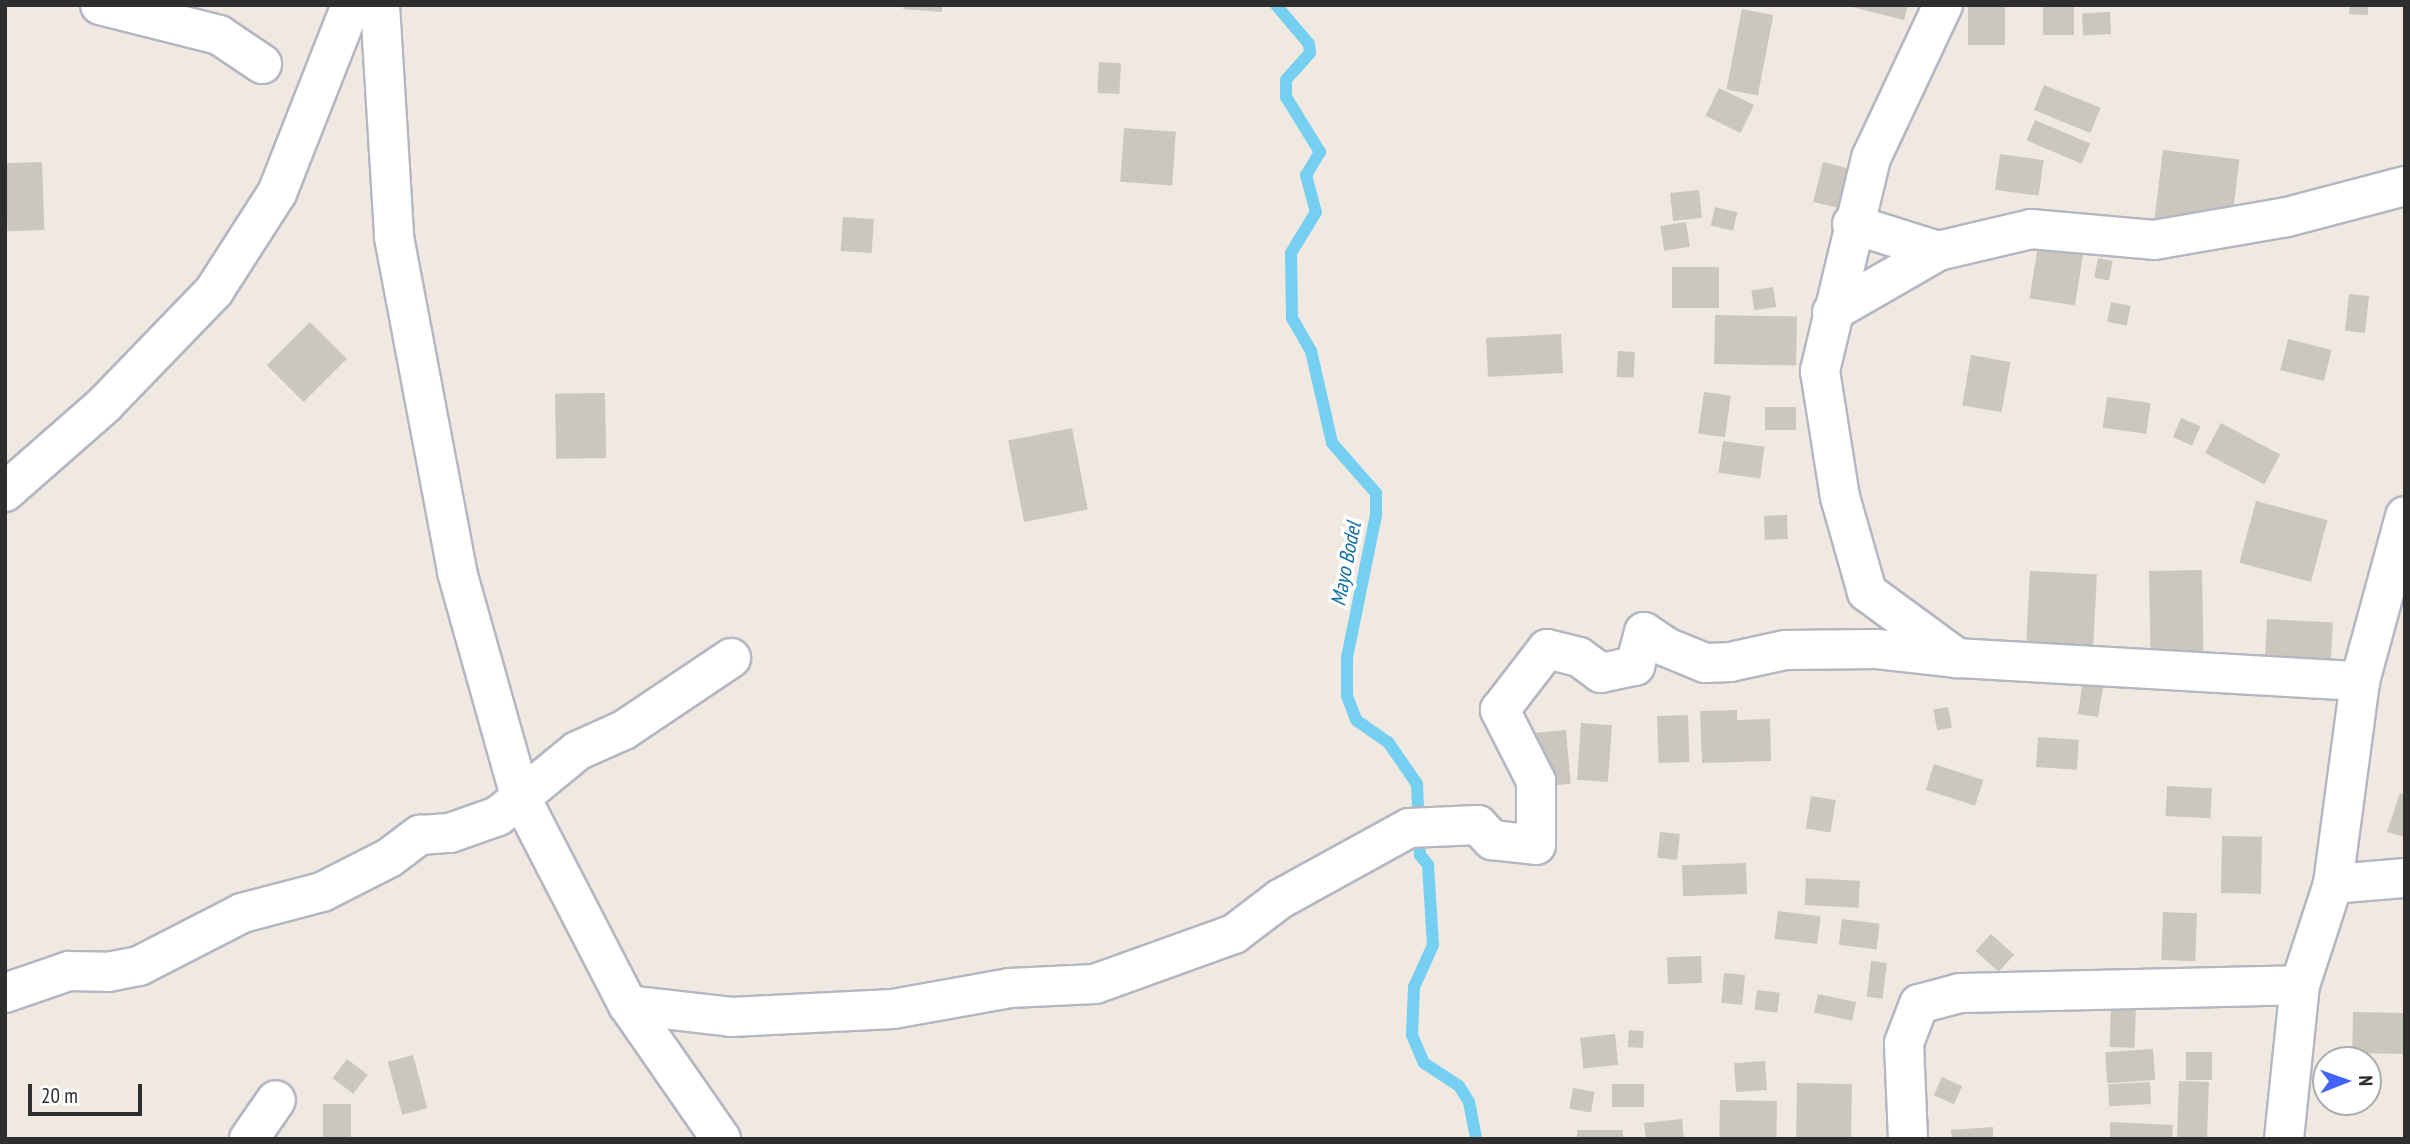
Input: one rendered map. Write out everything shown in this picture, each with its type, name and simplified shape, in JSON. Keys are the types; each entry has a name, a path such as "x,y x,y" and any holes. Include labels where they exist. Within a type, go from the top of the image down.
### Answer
{"street":[{"path":"100,5 219,35 262,64"},
{"path":"5,492 105,404 214,290 277,193 351,5"},
{"path":"380,5 394,237 457,572 520,796 628,1005 722,1139"},
{"path":"1943,5 1871,158 1852,224 1820,371 1840,497 1867,592 1957,658"},
{"path":"1832,312 1938,251 2031,229 2154,240 2287,217 2405,186"},
{"path":"1852,224 1938,251"},
{"path":"2284,1139 2300,985 2333,884 2360,681 2405,516"},
{"path":"628,1005 758,1016 893,1009 1010,988 1095,984 1234,934 1280,899 1409,828 1478,825 1492,840 1536,845 1536,780 1500,710 1547,649 1579,657 1601,673 1634,666 1644,632 1705,663 1785,650 1822,649 2360,681"},
{"path":"5,993 69,971 108,972 139,967 242,913 322,892 389,858 419,835 450,833 498,816 577,751 624,730 731,658"},
{"path":"2333,884 2405,878"},
{"path":"1908,1139 1904,1042 1919,1004 1960,993 2300,985"},
{"path":"249,1139 276,1100"}],"building":[{"path":"904,5 942,5 942,12 903,9"},
{"path":"1844,5 1908,5 1904,20"},
{"path":"1968,5 2005,5 2005,45 1968,45"},
{"path":"2043,5 2074,5 2074,35 2043,35"},
{"path":"2350,5 2368,5 2368,15 2349,14"},
{"path":"1742,9 1773,15 1758,96 1726,89"},
{"path":"2110,12 2111,34 2083,35 2082,13"},
{"path":"1099,62 1121,63 1119,94 1097,93"},
{"path":"2044,85 2101,108 2090,133 2034,110"},
{"path":"1719,88 1754,105 1740,133 1705,116"},
{"path":"2035,120 2090,143 2082,164 2026,140"},
{"path":"1124,128 1176,132 1172,185 1120,182"},
{"path":"2163,150 2239,159 2231,229 2154,219"},
{"path":"2000,154 2044,160 2039,196 1995,190"},
{"path":"42,162 44,230 7,231 5,163"},
{"path":"1823,162 1856,170 1846,210 1813,202"},
{"path":"1699,190 1702,218 1673,221 1670,193"},
{"path":"1715,207 1737,212 1733,231 1711,226"},
{"path":"843,217 874,219 872,253 841,251"},
{"path":"1686,222 1690,247 1664,251 1660,226"},
{"path":"2038,245 2083,252 2075,306 2030,298"},
{"path":"2098,258 2113,261 2109,280 2094,278"},
{"path":"1672,267 1719,267 1719,308 1672,308"},
{"path":"1773,287 1776,307 1754,310 1751,290"},
{"path":"2349,294 2369,296 2365,333 2345,331"},
{"path":"2111,302 2131,306 2127,325 2107,322"},
{"path":"1715,315 1797,316 1796,365 1714,364"},
{"path":"310,322 347,359 304,402 267,365"},
{"path":"1561,334 1563,373 1488,377 1486,338"},
{"path":"2288,339 2332,350 2324,381 2280,370"},
{"path":"1618,351 1635,352 1634,378 1617,377"},
{"path":"1971,355 2010,362 2002,412 1962,405"},
{"path":"1704,392 1731,396 1725,437 1698,434"},
{"path":"605,393 606,458 556,459 555,394"},
{"path":"2107,397 2151,403 2146,434 2103,428"},
{"path":"1765,407 1796,407 1796,430 1765,430"},
{"path":"2181,418 2200,426 2192,446 2173,437"},
{"path":"2221,423 2280,454 2264,484 2205,453"},
{"path":"1072,428 1088,509 1024,522 1008,440"},
{"path":"1723,441 1765,447 1760,479 1719,473"},
{"path":"2256,501 2327,520 2311,582 2239,563"},
{"path":"1787,515 1788,539 1765,540 1764,516"},
{"path":"2202,570 2204,656 2151,657 2149,571"},
{"path":"2030,571 2097,575 2093,646 2026,643"},
{"path":"2267,619 2333,622 2331,668 2265,665"},
{"path":"2083,680 2103,688 2098,717 2078,714"},
{"path":"1948,707 1952,728 1937,730 1933,710"},
{"path":"1737,710 1737,720 1770,719 1771,761 1702,763 1700,711"},
{"path":"1688,715 1690,762 1659,763 1657,716"},
{"path":"1581,723 1612,725 1608,782 1577,780"},
{"path":"1566,730 1571,784 1518,788 1513,735"},
{"path":"2038,737 2079,740 2077,770 2036,767"},
{"path":"1934,764 1983,780 1975,806 1926,790"},
{"path":"2167,786 2212,788 2210,818 2165,816"},
{"path":"2400,793 2405,795 2405,837 2387,832"},
{"path":"1811,796 1836,800 1831,833 1806,829"},
{"path":"1660,832 1680,834 1677,860 1657,858"},
{"path":"2222,836 2262,837 2261,894 2221,893"},
{"path":"1746,863 1747,894 1683,896 1682,865"},
{"path":"1806,878 1860,881 1859,908 1805,905"},
{"path":"1778,911 1821,916 1817,944 1775,939"},
{"path":"2163,912 2197,913 2195,961 2161,960"},
{"path":"1842,919 1880,924 1877,949 1839,945"},
{"path":"1991,934 2014,955 1999,972 1976,951"},
{"path":"1701,956 1702,983 1668,984 1667,957"},
{"path":"1871,961 1887,963 1882,999 1867,997"},
{"path":"1724,973 1745,975 1742,1005 1721,1003"},
{"path":"1757,990 1780,993 1777,1013 1755,1010"},
{"path":"1818,994 1856,1002 1852,1021 1814,1013"},
{"path":"2111,1004 2136,1005 2134,1048 2109,1047"},
{"path":"2353,1012 2405,1013 2404,1054 2382,1054 2382,1046 2352,1046"},
{"path":"1629,1030 1644,1031 1643,1048 1628,1047"},
{"path":"1615,1034 1618,1065 1583,1068 1580,1038"},
{"path":"2153,1049 2155,1080 2107,1083 2105,1052"},
{"path":"2186,1052 2212,1052 2212,1080 2186,1080"},
{"path":"413,1055 427,1108 402,1115 388,1062"},
{"path":"347,1059 368,1075 353,1094 333,1078"},
{"path":"1765,1061 1767,1090 1736,1092 1734,1063"},
{"path":"1942,1077 1962,1086 1954,1104 1934,1095"},
{"path":"2179,1081 2209,1082 2207,1139 2177,1139"},
{"path":"2150,1082 2151,1104 2109,1106 2108,1084"},
{"path":"1797,1083 1852,1084 1851,1138 1796,1137"},
{"path":"1612,1084 1644,1084 1644,1107 1612,1107"},
{"path":"1573,1088 1595,1092 1591,1113 1569,1109"},
{"path":"1720,1100 1777,1101 1776,1139 1719,1138"},
{"path":"323,1104 351,1104 351,1139 323,1139"},
{"path":"1682,1119 1684,1139 1646,1139 1644,1123"},
{"path":"2110,1122 2173,1125 2172,1139 2110,1139"},
{"path":"1993,1127 1993,1139 1952,1139 1951,1130"},
{"path":"1577,1130 1623,1130 1623,1139 1577,1139"}],"waterway":[{"name":"Mayo Bodel","path":"1276,5 1309,44 1310,53 1286,80 1286,97 1320,152 1306,175 1316,212 1291,253 1292,318 1311,351 1332,443 1376,493 1376,515 1347,657 1347,696 1356,720 1388,742 1417,784 1420,855 1428,865 1433,945 1414,987 1412,1035 1424,1063 1459,1086 1469,1102 1476,1139"}]}
